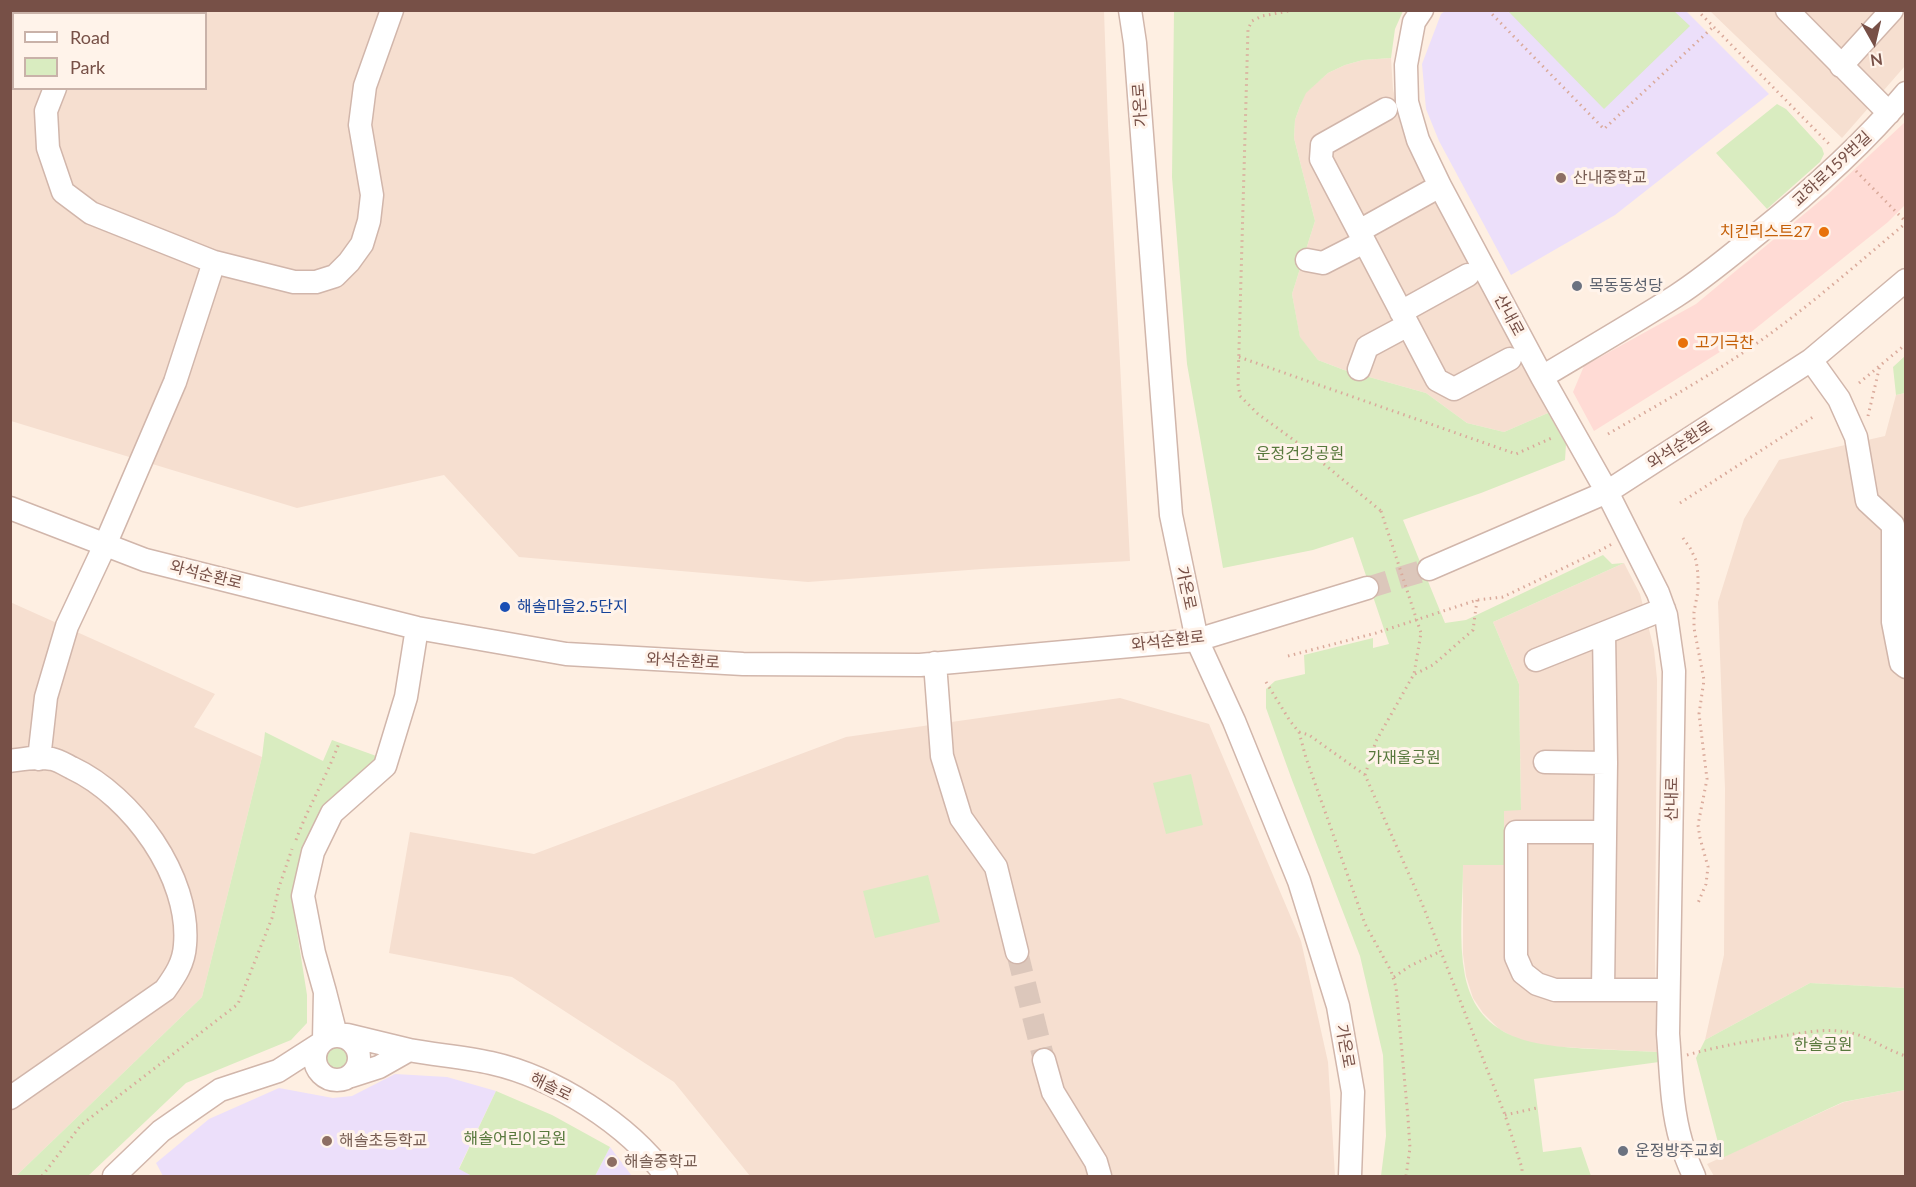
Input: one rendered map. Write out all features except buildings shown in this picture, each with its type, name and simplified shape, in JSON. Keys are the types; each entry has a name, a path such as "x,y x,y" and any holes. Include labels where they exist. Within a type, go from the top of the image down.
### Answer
{"street":[{"path":"54,90 46,111 48,148 63,192 92,213 214,262 294,282 316,282 335,276 349,262 362,244 369,221 372,195 360,125 365,86 392,10"},
{"name":"가온로","path":"1130,10 1135,43 1171,515 1197,640 1234,721 1299,881 1338,1006 1353,1092 1350,1176"},
{"name":"산내로","path":"1422,10 1414,22 1406,65 1407,102 1418,140 1440,186 1542,377 1607,492 1664,609 1674,671 1668,990 1671,1086 1679,1134 1694,1176"},
{"path":"1787,10 1889,113"},
{"path":"1841,66 1892,10"},
{"name":"교하로159번길","path":"1542,377 1677,295 1716,267 1804,196 1855,151 1905,93"},
{"path":"1386,109 1322,145 1321,159 1437,380 1454,389 1510,359"},
{"path":"1307,260 1323,264 1440,186"},
{"path":"39,759 46,697 66,626 105,545 175,382 214,262"},
{"path":"1359,369 1367,347 1468,275"},
{"name":"와석순환로","path":"1429,569 1607,492 1811,360 1905,280"},
{"path":"1811,360 1839,399 1856,437 1867,501 1893,525 1893,622 1901,663 1905,667"},
{"name":"와석순환로","path":"10,508 145,560 417,628 566,654 743,664 935,663 1197,640 1367,588"},
{"path":"1536,660 1664,609"},
{"path":"114,1176 161,1131 220,1089 278,1071 326,1040 349,1039 358,1049 359,1063 340,1077 322,1075 315,1062 315,1054 326,1040 325,992 314,953 303,896 313,852 332,813 385,766 406,697 417,628"},
{"path":"1603,990 1606,763 1604,633"},
{"path":"935,663 942,756 961,818 996,867 1017,952"},
{"path":"10,761 24,758 52,759 90,777 136,819 157,848 178,892 186,927 185,947 179,970 165,990 10,1098"},
{"path":"1545,762 1606,763"},
{"path":"1605,832 1516,832 1516,957 1523,974 1537,984 1555,990 1668,990"},
{"name":"해솔로","path":"326,1040 347,1035 409,1050 492,1063 540,1079 567,1092 623,1130 655,1161 666,1176"},
{"path":"278,1071 340,1077 379,1067 409,1050"},
{"path":"1044,1060 1053,1092 1096,1162 1100,1176"}],"path":[{"path":"1294,10 1262,16 1252,21 1248,30 1238,384 1240,396 1258,414 1381,511 1421,633 1414,674 1376,741 1365,776"},
{"path":"1488,10 1604,129 1713,27"},
{"path":"1697,10 1839,154"},
{"path":"1608,434 1759,341 1819,296 1905,222 1850,165"},
{"path":"1859,383 1905,344"},
{"path":"1239,356 1516,454 1556,436"},
{"path":"1680,503 1816,415"},
{"path":"1683,538 1696,560 1698,591 1694,628 1704,680 1699,714 1707,779 1698,825 1708,867 1706,884 1698,903"},
{"path":"1288,656 1376,633 1477,600 1503,597 1616,541"},
{"path":"1414,674 1433,665 1473,630 1477,600"},
{"path":"1266,682 1299,732 1306,758 1365,924 1391,971 1396,987 1410,1148 1406,1176"},
{"path":"1299,732 1309,735 1365,776 1410,875 1505,1115 1522,1168 1522,1176"},
{"path":"42,1176 81,1125 238,1004 272,918 279,887 303,822 331,765 339,743"},
{"path":"1393,977 1439,952"},
{"path":"1670,1061 1722,1045 1814,1031 1845,1031 1867,1037 1905,1056"},
{"path":"1505,1115 1537,1108"}],"shaded area":[{"path":"11,11 1104,11 1130,561 808,582 519,557 444,475 297,508 11,421"},
{"name":"산내중학교","path":"1445,11 1686,11 1769,94 1615,215 1511,275 1439,141 1426,109 1422,64 1441,14"},
{"path":"1710,11 1905,11 1905,66 1842,138"},
{"path":"1391,58 1393,89 1401,126 1548,413 1504,432 1467,423 1426,393 1344,370 1318,360 1300,338 1292,294 1315,221 1294,138 1295,120 1305,93 1328,73 1363,60"},
{"path":"1905,122 1905,205 1888,222 1750,333 1594,431 1573,392 1584,366 1696,304 1827,195"},
{"path":"1905,393 1905,988 1810,983 1705,1040 1724,955 1725,789 1718,602 1744,519 1779,460 1885,436 1896,395"},
{"path":"1624,563 1640,594 1654,649 1657,679 1655,961 1657,1052 1542,1046 1519,1040 1499,1029 1483,1013 1473,998 1466,976 1463,954 1463,865 1504,865 1504,810 1521,810 1519,684 1493,622"},
{"path":"10,602 215,694 194,727 262,757 202,997 16,1176 10,1176"},
{"path":"1120,698 1209,724 1301,941 1328,1062 1335,1176 750,1176 674,1082 512,977 389,953 410,832 534,854 846,737"},
{"name":"해솔초등학교","path":"395,1074 447,1077 496,1091 459,1168 472,1176 163,1176 156,1163 209,1119 279,1088 333,1098 352,1096"},
{"path":"1905,1090 1905,1176 1714,1176 1707,1164 1844,1102"},
{"name":"해솔중학교","path":"610,1147 632,1176 595,1176"}],"green space":[{"path":"1174,11 1403,11 1395,29 1391,58 1363,60 1328,73 1306,93 1295,120 1294,138 1315,221 1292,294 1300,337 1318,360 1344,370 1426,393 1467,423 1504,432 1548,413 1566,444 1565,460 1403,520 1445,623 1466,620 1603,555 1612,564 1624,563 1493,622 1519,684 1521,810 1504,811 1504,865 1463,865 1461,935 1463,962 1472,998 1483,1015 1497,1027 1513,1036 1532,1042 1572,1048 1657,1052 1659,1062 1534,1079 1543,1152 1581,1147 1591,1176 1381,1176 1386,1136 1383,1055 1360,956 1266,708 1266,689 1275,681 1305,674 1304,655 1373,638 1373,648 1389,644 1353,537 1313,550 1223,568 1187,364 1172,177"},
{"path":"1508,11 1674,11 1690,26 1604,109"},
{"path":"1777,104 1786,109 1822,148 1824,154 1820,162 1767,209 1716,153"},
{"path":"1905,356 1905,393 1896,395 1893,367"},
{"path":"265,732 323,761 332,740 379,757 299,862 295,919 307,995 307,1023 291,1040 186,1083 88,1176 16,1176 202,997 262,757"},
{"path":"1191,774 1203,825 1166,834 1153,783"},
{"path":"928,875 940,922 875,938 863,891"},
{"name":"한솔공원","path":"1810,983 1905,988 1905,1090 1843,1102 1722,1158 1696,1058 1705,1040"},
{"path":"332,1042 350,1047 353,1056 352,1064 342,1073 328,1071 323,1065 321,1055"},
{"name":"해솔어린이공원","path":"496,1091 552,1115 610,1147 595,1176 472,1176 459,1169"}],"tunnel":[{"path":"1367,588 1429,569"},
{"path":"1017,952 1044,1060"}],"place":[{"name":"산내중학교","path":"1561,178"},
{"name":"치킨리스트27","path":"1824,232"},
{"name":"목동동성당","path":"1577,286"},
{"name":"고기극찬","path":"1683,343"},
{"name":"해솔마을2.5단지","path":"505,607"},
{"name":"해솔초등학교","path":"327,1141"},
{"name":"운정방주교회","path":"1623,1151"},
{"name":"해솔중학교","path":"612,1162"}],"park label":[{"name":"운정건강공원","path":"1300,454"},
{"name":"가재울공원","path":"1404,758"}]}
